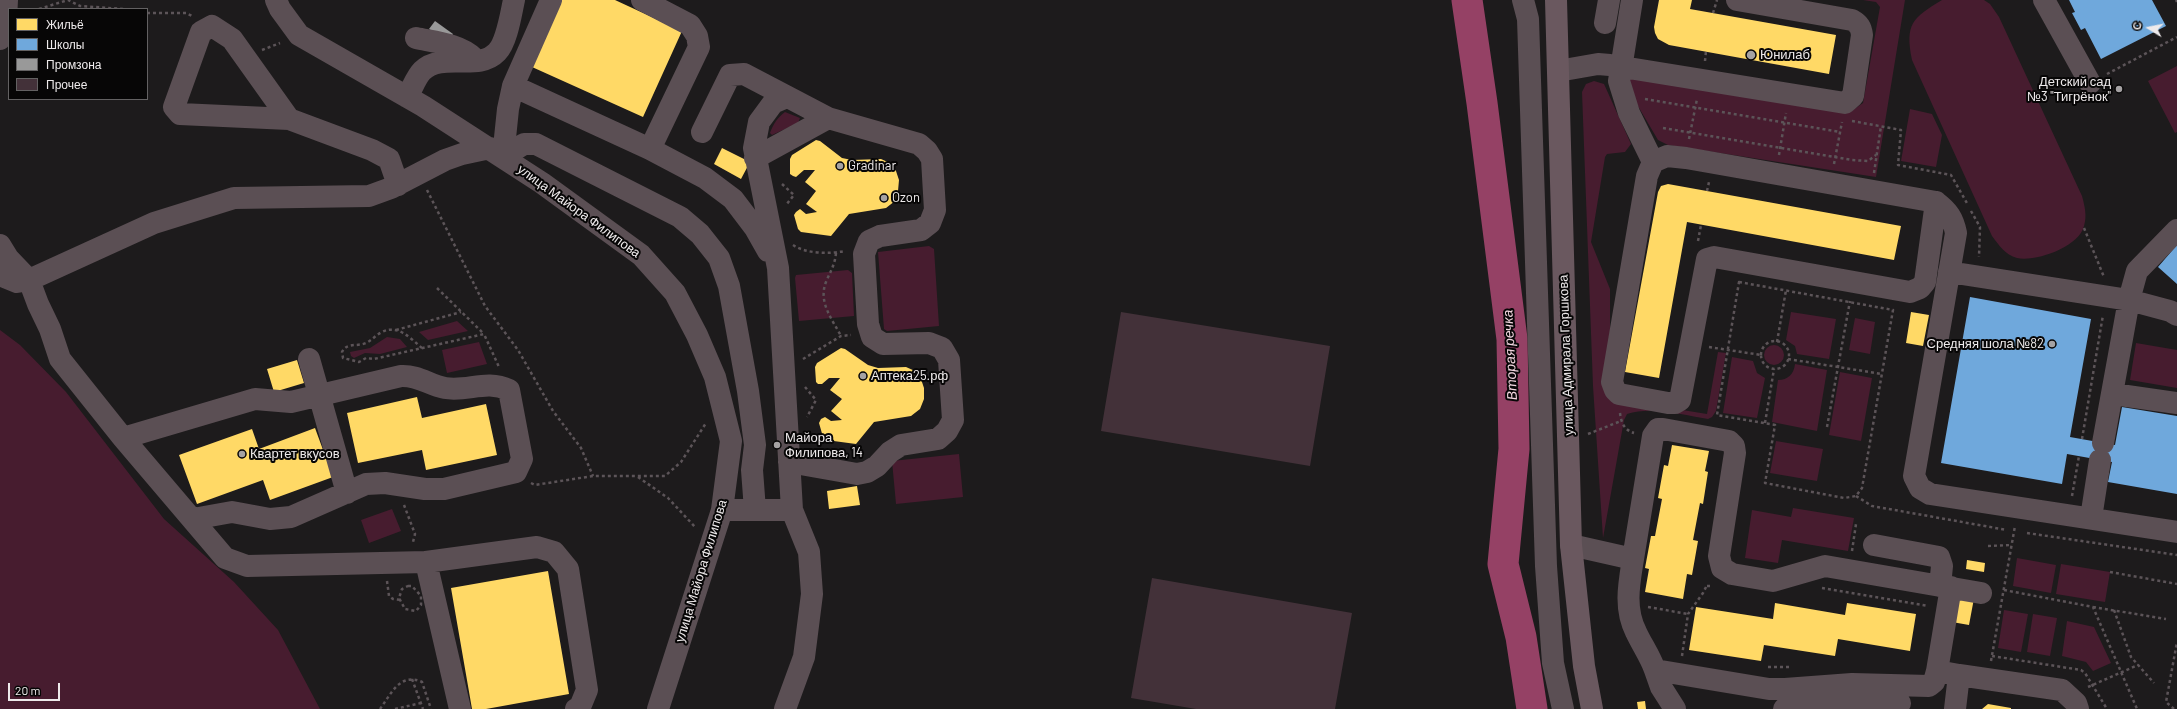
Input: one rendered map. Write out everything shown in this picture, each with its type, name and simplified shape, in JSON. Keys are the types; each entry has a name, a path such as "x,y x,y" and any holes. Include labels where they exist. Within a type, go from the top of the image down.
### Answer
{"main road":[{"name":"улица Адмирала Горшкова","path":"1556,0 1571,545 1584,666 1592,709"}],"street":[{"path":"0,39 6,20 7,0"},
{"name":"улица Майора Филипова","path":"276,0 280,9 299,35 407,97 497,152 641,255 675,293 697,335 715,377 731,441 722,510 658,709"},
{"path":"407,97 422,71 434,63 486,60 498,52 506,33 514,0"},
{"path":"497,152 513,86 551,0"},
{"path":"642,0 690,25 697,36 699,47 650,149"},
{"path":"1523,0 1528,19 1546,566 1553,663 1563,709"},
{"path":"1605,23 1609,0"},
{"path":"1632,0 1619,81 1629,113 1653,162 1648,176 1612,382 1615,390 1619,394 1668,403 1675,403 1680,400 1707,259 1714,257 1721,258 1910,292 1920,288 1925,282 1936,202"},
{"path":"1558,71 1598,64 1845,103 1848,102 1853,96 1862,34 1861,27 1857,23 1852,20 1737,0"},
{"path":"2044,0 2090,83"},
{"path":"289,119 232,39 212,26 201,32 174,107 180,114 289,119 372,150 389,159 398,185"},
{"path":"416,38 467,51 476,60"},
{"path":"702,132 730,75 744,74 828,118 919,144 927,151 932,159 935,210 930,223 921,230 880,236 869,241 864,254 868,324 872,337 883,344 929,343 942,348 949,360 953,420 947,431 938,439 901,445 890,452 877,466 867,472 857,474 789,462"},
{"path":"513,86 650,149 705,178 733,200 755,228 778,268"},
{"path":"785,709 804,657 812,594 809,552 792,510 778,268 754,148 759,122 773,103 787,97"},
{"path":"756,158 828,118"},
{"path":"0,275 17,282 29,280 154,222 234,198 369,196 398,185 462,154 497,152 524,144 536,144 680,217 700,234 719,258 729,286 748,391 755,445 752,470 755,510"},
{"path":"1653,162 1667,156 1686,158 1936,202 1948,211 1954,221 1956,233 1914,476 1915,481 1920,488 1930,494 2177,532"},
{"path":"2091,518 2129,300 2137,271 2177,230"},
{"path":"0,245 8,258 29,280 50,329 60,359 123,438 225,558 247,566 417,562 537,547 554,552 568,569 587,690 580,707 576,709"},
{"path":"1949,272 2129,300 2170,311 2177,315"},
{"path":"309,359 347,493"},
{"path":"123,438 255,399 291,402 319,394 401,376 411,375 447,388 498,385 508,390 522,459 516,472 444,489 425,489 397,485 366,484 291,517 270,519 232,512 193,519"},
{"path":"2112,394 2177,403"},
{"path":"1674,709 1661,687 1655,670 1635,631 1628,603 1633,559 1653,436 1658,429 1729,440 1734,446 1719,556 1722,568 1732,574 1772,581 1825,566 1981,593"},
{"path":"722,510 792,510"},
{"path":"1571,545 1633,559"},
{"path":"1655,670 1769,689 1852,684 1930,686 1934,682 1936,671 1945,586 1939,557 1874,545"},
{"path":"417,562 460,709"},
{"path":"1936,671 2062,690 2076,703 2078,709"},
{"path":"1954,709 1960,675"},
{"path":"1769,689 1769,700 1773,706 1783,709 1864,700 1900,703"}],"path":[{"path":"42,8 68,0 80,6 109,8"},
{"path":"1714,13 1717,0"},
{"path":"148,13 186,12 212,26"},
{"path":"245,57 299,35"},
{"path":"2090,83 2177,37"},
{"path":"1623,95 1840,132"},
{"path":"1779,156 1786,110"},
{"path":"1834,165 1842,120 1881,126 1871,190"},
{"path":"1663,128 1836,157 1868,161 1876,155"},
{"path":"419,174 485,306 518,350 553,411 581,448 593,476"},
{"path":"779,178 783,185 794,195 784,210"},
{"path":"2082,439 2106,296 2106,285 2103,274 2084,228"},
{"path":"791,243 797,248 808,251 836,253 853,250 869,241"},
{"path":"836,253 835,263 825,283 822,295 825,305 841,336"},
{"path":"1856,496 1862,488 1893,310 1739,282 1717,415 1775,424 1765,483 1844,498 1856,496 1872,506 2007,530"},
{"path":"437,288 484,334 508,390"},
{"path":"1777,342 1786,291"},
{"path":"1828,427 1850,303"},
{"path":"461,312 396,330 382,332 365,343 354,344 344,348 342,352 343,358 359,362 366,358 374,359 484,334"},
{"path":"396,330 404,332 422,348"},
{"path":"802,363 803,359 841,336 872,337"},
{"path":"1777,342 1786,348 1788,359 1782,367 1774,369 1764,363 1761,355 1768,343 1777,342"},
{"path":"1727,349 1761,355"},
{"path":"1788,359 1882,374"},
{"path":"1766,423 1774,369"},
{"path":"803,386 816,400 809,410 808,423"},
{"path":"516,472 535,486 593,476 665,476 681,462 721,400"},
{"path":"1620,413 1621,422 1625,428 1632,433 1653,436"},
{"path":"1587,434 1621,422"},
{"path":"808,430 808,438 814,445 820,447"},
{"path":"2068,515 2078,456"},
{"path":"638,477 668,498 711,544"},
{"path":"397,485 415,534 417,562"},
{"path":"1848,570 1856,524"},
{"path":"1992,656 2016,524"},
{"path":"2027,533 2177,555"},
{"path":"1988,546 2012,545"},
{"path":"2110,572 2177,584"},
{"path":"389,574 387,579 389,596 393,599 400,600"},
{"path":"412,586 421,596 421,605 416,612 405,609 400,600 399,598 402,589 412,586"},
{"path":"1707,586 1714,587"},
{"path":"1820,588 1928,606 1931,608"},
{"path":"2004,590 2166,619"},
{"path":"1628,603 1688,614"},
{"path":"2093,607 2137,709"},
{"path":"2114,610 2131,657 2154,683"},
{"path":"2174,709 2166,702 2177,642"},
{"path":"1682,654 1690,655"},
{"path":"2099,682 2121,671 2138,665"},
{"path":"1761,666 1797,668"},
{"path":"380,709 397,686 406,679 422,682 431,709"},
{"path":"412,679 423,709"},
{"path":"396,709 421,703"}],"shaded area":[{"path":"1863,0 1905,0 1876,177 1668,145 1658,140 1632,96 1629,80 1632,75 1850,112 1863,103 1880,7 1876,2"},
{"path":"1942,0 1984,0 1990,4 1999,17 2082,196 2085,208 2084,226 2080,234 2074,240 2056,251 2035,258 2017,258 2009,255 1992,236 1912,60 1910,38 1913,23 1917,17"},
{"path":"2177,66 2177,132 2175,133 2148,81"},
{"path":"1594,81 1604,84 1631,144 1625,152 1607,154 1605,157 1591,242 1610,289 1610,339 1606,388 1676,409 1707,414 1718,352 1726,353 1716,411 1712,417 1708,419 1657,411 1627,414 1624,420 1603,538 1593,386 1582,92 1586,84"},
{"path":"1910,109 1932,114 1942,135 1936,167 1901,161"},
{"path":"785,112 800,118 798,123 772,135 770,133 774,124"},
{"path":"929,246 934,249 939,326 887,331 884,329 878,252"},
{"path":"848,270 852,273 854,316 799,321 796,275"},
{"path":"1791,312 1836,319 1829,359 1797,354 1795,346 1786,340"},
{"path":"1855,318 1875,322 1870,354 1849,350"},
{"path":"457,321 468,331 428,340 419,332"},
{"path":"0,330 20,345 66,392 164,519 234,582 278,630 320,709 0,709"},
{"path":"387,337 400,339 407,347 380,354 365,353 354,358 351,356 350,352 370,348"},
{"path":"479,342 487,364 447,373 442,350"},
{"path":"2136,343 2177,350 2177,388 2130,380"},
{"path":"1774,345 1781,348 1784,355 1781,362 1774,365 1767,362 1764,355 1767,348"},
{"path":"1732,357 1753,361 1757,373 1765,378 1757,418 1723,413"},
{"path":"1795,364 1827,370 1817,431 1772,422 1778,380 1788,378 1793,371"},
{"path":"1840,372 1872,378 1861,441 1829,435"},
{"path":"1776,441 1823,449 1817,481 1770,473"},
{"path":"959,454 963,497 896,504 892,461"},
{"path":"1793,508 1854,518 1848,551 1782,540 1778,563 1745,558 1752,510 1791,517"},
{"path":"392,509 401,531 369,543 361,520"},
{"path":"2017,558 2056,565 2051,593 2013,586"},
{"path":"2061,564 2110,572 2105,602 2056,594"},
{"path":"2004,610 2028,614 2021,652 1998,648"},
{"path":"2033,614 2057,618 2050,656 2027,652"},
{"path":"2067,621 2094,627 2111,663 2093,671 2086,662 2062,656"}],"building: Жильё":[{"path":"562,0 615,0 682,31 643,117 532,67"},
{"path":"1659,0 1692,0 1690,9 1836,35 1829,74 1669,45 1658,39 1655,33 1654,27"},
{"path":"816,140 820,141 842,158 852,160 881,159 890,163 896,171 899,180 895,201 886,208 849,214 831,236 801,232 798,229 794,215 796,212 800,209 806,214 817,212 806,204 816,191 805,182 815,170 804,170 796,177 793,176 790,174 790,159 792,155"},
{"path":"722,148 750,162 741,179 714,164"},
{"path":"1668,184 1901,226 1894,260 1687,222 1659,378 1625,372 1658,192 1661,186"},
{"path":"1911,312 1929,315 1923,346 1906,343"},
{"path":"841,348 845,349 868,365 878,368 906,367 915,371 921,379 924,388 924,399 920,409 911,416 874,422 856,444 826,440 823,437 819,423 821,419 825,417 831,421 842,420 831,411 842,399 830,390 840,378 829,378 822,384 818,384 816,382 815,367 817,363"},
{"path":"297,360 304,383 274,392 267,369"},
{"path":"417,397 422,418 486,404 497,455 426,470 422,450 358,463 347,413"},
{"path":"315,428 333,477 270,500 263,480 197,504 179,455 252,429 259,449"},
{"path":"1672,445 1709,451 1705,471 1708,472 1703,504 1700,503 1693,540 1698,541 1692,575 1687,574 1683,599 1645,592 1649,569 1645,568 1651,536 1655,536 1662,499 1658,498 1664,465 1668,466"},
{"path":"857,486 860,505 829,509 827,491"},
{"path":"1967,560 1985,563 1984,572 1966,569"},
{"path":"548,571 569,694 486,709 472,709 451,588"},
{"path":"1958,590 1975,593 1969,625 1952,622"},
{"path":"1775,603 1845,615 1847,603 1916,614 1910,651 1838,639 1835,656 1764,645 1761,661 1689,650 1696,607 1773,619"},
{"path":"1645,701 1646,709 1638,709 1637,702"},
{"path":"1988,704 2011,708 2011,709 1982,709"}],"building: Школы":[{"path":"2069,0 2152,0 2166,26 2101,59 2085,28 2081,30 2072,13 2075,12"},
{"path":"2177,245 2177,284 2158,267"},
{"path":"1970,297 2091,319 2070,437 2115,445 2122,407 2177,416 2177,494 2108,482 2112,462 2067,454 2062,484 1941,463"}],"building: Промзона":[{"path":"435,21 453,34 448,41 429,29"}],"building: Прочее":[{"path":"1121,312 1330,346 1310,466 1101,431"},
{"path":"1152,578 1352,613 1335,709 1196,709 1131,698"}],"waterway":[{"name":"Вторая речка","path":"1467,0 1482,103 1512,339 1514,449 1503,564 1521,637 1532,709"}],"place":[{"name":"Юнилаб","path":"1751,55"},
{"name":"Детский сад №3 \"Тигрёнок\"","path":"2119,89"},
{"name":"Gradinar","path":"840,166"},
{"name":"Ozon","path":"884,198"},
{"name":"Средняя шола №82","path":"2052,344"},
{"name":"Аптека25.рф","path":"863,376"},
{"name":"Майора Филипова, 14","path":"777,445"},
{"name":"Квартет вкусов","path":"242,454"}]}
